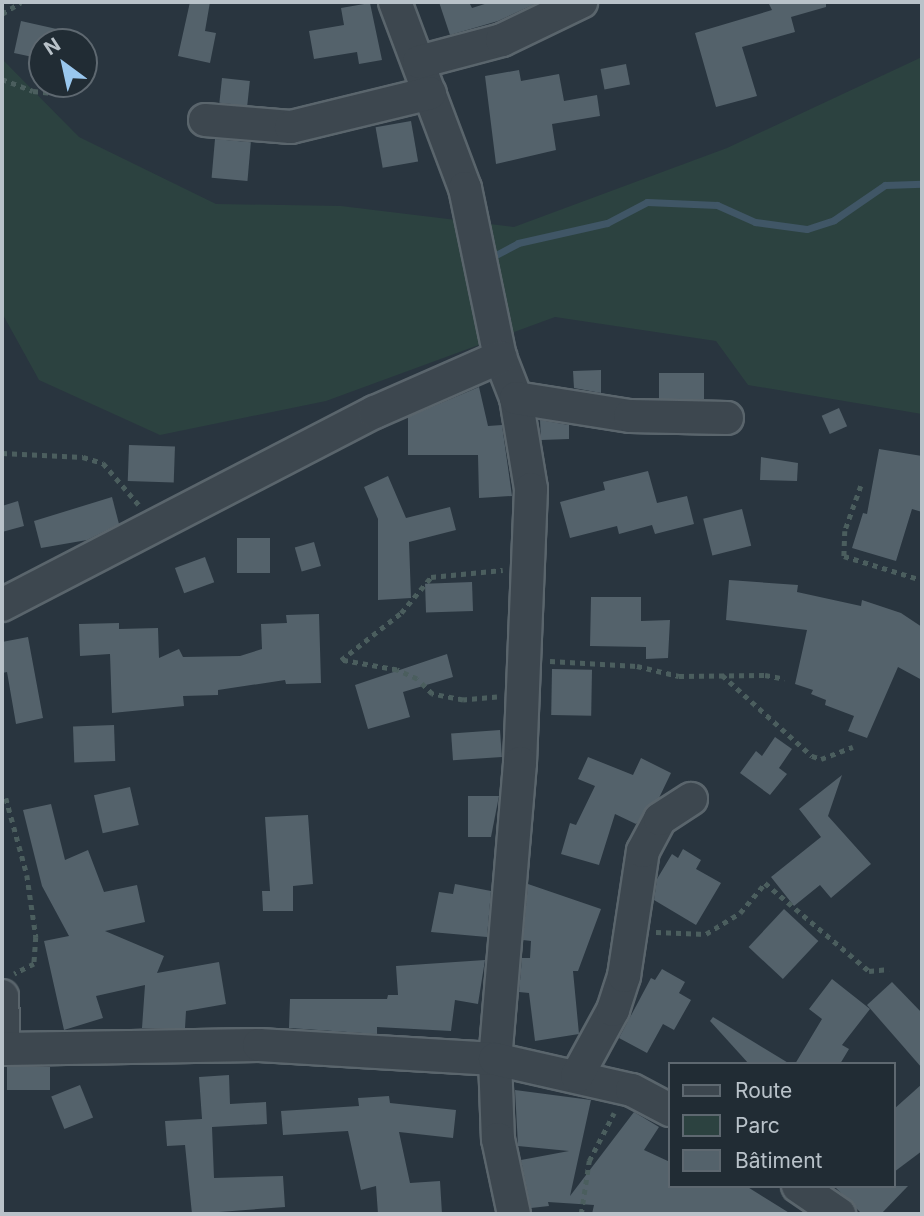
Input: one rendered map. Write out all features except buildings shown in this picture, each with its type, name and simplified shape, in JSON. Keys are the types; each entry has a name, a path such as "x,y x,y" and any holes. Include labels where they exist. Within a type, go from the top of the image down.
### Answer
{"street":[{"path":"396,2 465,188 500,357 516,398 531,489 523,699 495,1059 498,1139 514,1214"},
{"path":"419,62 502,40 581,2"},
{"path":"205,120 291,127 430,93"},
{"path":"2,606 375,412 500,357"},
{"path":"516,398 631,416 727,418"},
{"path":"577,1076 613,1010 624,976 627,932 643,850 660,819 691,799"},
{"path":"2,996 3,1049 259,1045 495,1059 632,1090 668,1109"},
{"path":"800,1188 839,1214"}],"path":[{"path":"2,14 21,2"},
{"path":"2,79 28,89"},
{"path":"2,453 83,457 103,463 114,473 124,494 152,510 164,523"},
{"path":"860,486 845,531 844,556 922,580"},
{"path":"523,699 463,700 432,694 417,679 397,670 341,660 401,613 430,577 528,569"},
{"path":"525,659 638,666 679,676 721,675 785,679"},
{"path":"721,675 812,756 821,759 853,747"},
{"path":"2,981 34,964 36,937 27,875 6,798"},
{"path":"627,932 706,934 740,912 765,883 869,971 889,969"},
{"path":"581,1214 589,1161 604,1127 632,1090"}],"green space":[{"path":"922,57 922,414 748,385 716,341 555,317 326,401 160,435 39,380 2,313 2,59 28,85 28,98 40,98 79,137 216,204 341,206 514,227 727,148"}],"waterway":[{"path":"494,256 518,243 607,223 647,202 717,205 755,222 807,229 834,220 885,185 922,184"}]}
